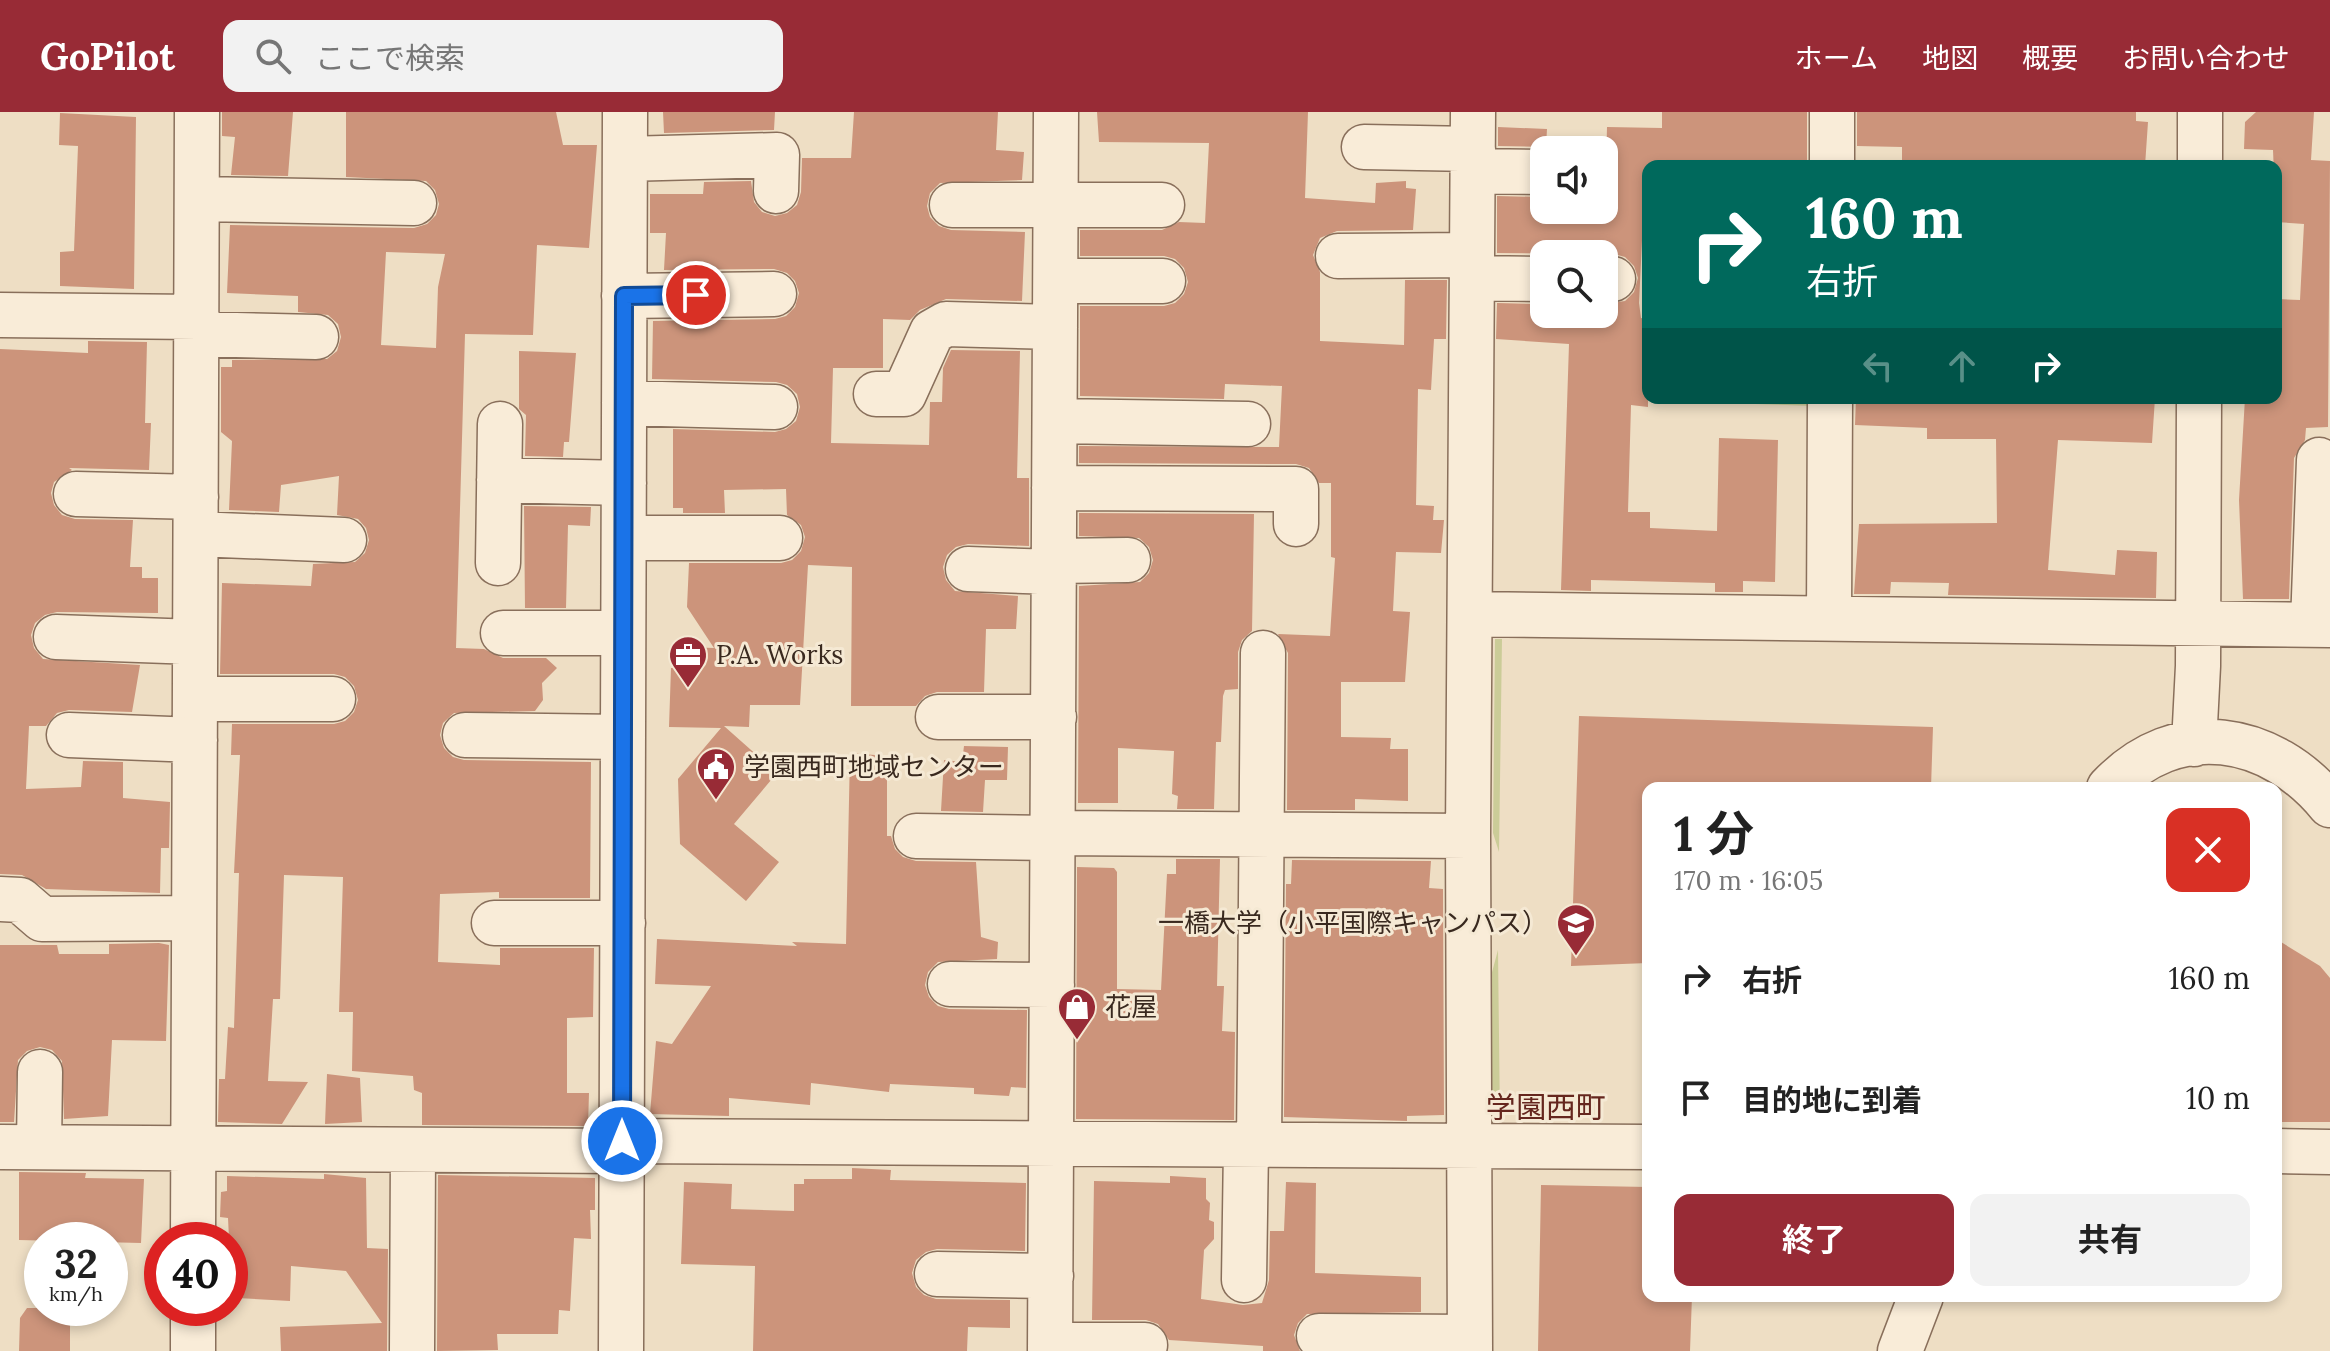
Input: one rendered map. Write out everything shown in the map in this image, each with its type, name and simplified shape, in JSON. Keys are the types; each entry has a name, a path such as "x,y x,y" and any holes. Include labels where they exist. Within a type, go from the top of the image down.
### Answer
{"street":[{"path":"193,1222 197,112"},
{"path":"621,1351 625,112"},
{"path":"1056,112 1050,1348 1145,1345"},
{"path":"1832,112 1832,160"},
{"path":"2200,112 2200,160"},
{"path":"1319,1336 1470,1344 1468,836 1473,144"},
{"path":"1364,147 1473,144 1530,166"},
{"path":"625,159 777,155 776,191"},
{"path":"197,199 414,203"},
{"path":"952,205 1162,205"},
{"path":"1338,256 1472,267 1530,277"},
{"path":"1056,281 1163,281"},
{"path":"624,296 774,294"},
{"path":"0,315 196,326 316,337"},
{"path":"876,394 904,394 932,332 946,324 1055,327"},
{"path":"624,403 775,407"},
{"path":"1829,618 1830,404"},
{"path":"2194,744 2199,404"},
{"path":"1055,421 1248,424"},
{"path":"498,563 500,424"},
{"path":"1470,614 2322,625 2319,460"},
{"path":"499,480 624,483"},
{"path":"1054,488 1296,489 1296,524"},
{"path":"76,494 344,540"},
{"path":"624,538 780,538"},
{"path":"968,569 1128,560"},
{"path":"503,633 623,633"},
{"path":"56,637 195,642"},
{"path":"1244,1280 1252,1147 1262,836 1263,653"},
{"path":"69,735 333,699"},
{"path":"938,717 1054,717"},
{"path":"465,735 623,737"},
{"path":"2116,782 2138,763 2162,752 2194,744 2224,743 2270,753 2306,777 2330,805"},
{"path":"916,836 1468,836"},
{"path":"0,899 20,900 42,919 194,918"},
{"path":"494,923 623,923"},
{"path":"950,984 1052,985"},
{"path":"40,1072 19,1147 413,1150 622,1146 1642,1147"},
{"path":"412,1351 413,1150"},
{"path":"2282,1151 2330,1152"},
{"path":"937,1274 1051,1276"},
{"path":"1900,1351 1919,1302"},
{"path":"193,1326 193,1351"}],"green space":[{"path":"1753,404 1815,404 1815,406"},
{"path":"1495,639 1502,639 1499,852 1493,833"},
{"path":"1498,950 1500,1122 1490,1122 1491,976"}],"building":[{"path":"222,112 293,112 288,176 231,175 235,137 222,136"},
{"path":"346,112 556,112 563,145 597,145 589,248 537,245 533,335 465,334 456,648 484,649 503,658 546,658 557,668 542,683 543,700 535,711 454,713 443,723 440,735 444,748 453,757 464,760 591,762 590,898 499,898 499,892 440,894 438,962 500,965 500,948 594,948 593,1017 567,1018 567,1093 589,1093 588,1126 422,1125 422,1093 414,1090 413,1076 352,1071 353,1012 339,1012 343,877 284,875 280,999 273,999 268,1081 308,1082 282,1124 218,1122 219,1079 225,1079 228,1027 234,1028 239,873 234,873 240,755 231,755 232,724 334,724 345,721 354,712 358,700 354,686 345,677 334,674 220,674 222,583 311,586 313,564 355,562 365,553 369,540 366,528 358,519 337,515 339,476 281,485 279,512 229,510 232,441 221,432 221,367 232,367 232,360 327,359 337,351 341,337 338,324 328,315 298,312 298,296 227,293 230,225 414,228 427,224 436,215 439,204 435,190 426,181 346,177","holes":["386,252 445,254 438,287 436,348 381,345"]},
{"path":"663,112 775,112 774,130 664,133"},
{"path":"854,112 998,112 996,150 1024,152 1022,180 940,183 930,193 927,206 930,217 939,226 951,230 1025,232 1022,301 946,299 920,310 910,320 883,319 883,368 833,368 831,443 929,445 930,402 942,402 943,368 951,350 1020,351 1017,478 1029,478 1029,546 968,544 956,547 947,555 943,567 946,580 955,591 1018,596 1016,629 986,629 984,692 937,692 925,696 916,706 851,706 852,567 808,565 800,705 750,705 749,727 724,726 777,773 734,824 779,862 746,901 680,844 678,779 721,728 669,727 671,668 686,668 686,647 714,648 687,607 689,563 781,563 792,560 801,551 805,537 801,525 787,515 786,489 724,490 725,513 683,513 683,508 673,508 673,429 775,432 786,429 796,421 800,407 797,394 787,385 776,382 652,379 653,321 775,319 786,316 795,307 799,293 795,281 787,273 774,269 664,270 666,233 650,233 650,194 703,194 704,182 751,181 754,202 762,212 775,216 787,213 797,205 801,192 802,158 851,158"},
{"path":"1097,112 1308,112 1305,198 1375,203 1376,183 1406,181 1406,188 1416,189 1413,230 1337,231 1320,238 1313,255 1320,272 1320,341 1404,345 1405,280 1447,280 1446,339 1434,339 1431,390 1418,389 1416,505 1434,506 1433,520 1444,520 1441,553 1396,552 1393,611 1410,612 1405,682 1341,682 1341,737 1391,738 1390,749 1408,749 1408,801 1355,799 1355,810 1287,810 1288,653 1278,634 1330,636 1335,558 1331,557 1331,483 1319,483 1309,468 1296,464 1079,463 1079,446 1279,447 1282,386 1225,384 1224,399 1080,396 1080,306 1164,306 1175,303 1184,294 1188,282 1184,268 1175,259 1164,256 1080,256 1080,230 1162,230 1179,222 1205,223 1209,143 1099,142"},
{"path":"1662,112 1807,112 1807,160 1642,160 1639,303 1642,318 1642,404 1648,404 1648,407 1631,405 1628,512 1650,512 1650,528 1717,531 1719,438 1778,440 1775,582 1743,581 1743,592 1715,592 1715,583 1591,580 1591,591 1561,590 1569,344 1496,339 1497,303 1530,304 1530,328 1618,328 1618,302 1625,301 1634,292 1638,278 1634,266 1618,255 1618,240 1530,240 1530,253 1497,253 1497,196 1530,197 1530,224 1618,224 1618,136 1607,136 1607,127 1662,128"},
{"path":"1857,112 2136,112 2136,121 2148,122 2145,160 1902,160 1902,147 1857,146"},
{"path":"2256,112 2314,112 2311,160 2330,161 2328,427 2306,428 2305,440 2294,458 2289,599 2243,599 2239,500 2245,404 2282,404 2282,299 2300,300 2304,224 2282,222 2282,160 2273,160 2273,150 2244,149 2245,122"},
{"path":"60,113 136,117 134,289 60,286 60,252 74,251 78,146 59,145"},
{"path":"1498,127 1547,129 1547,136 1530,136 1530,147 1498,146"},
{"path":"88,341 147,342 145,423 151,423 149,470 69,468 72,470 54,482 51,493 54,505 62,515 75,519 133,520 130,567 142,567 142,578 158,578 158,613 57,612 45,615 35,623 31,635 34,648 43,659 140,665 132,712 69,710 57,713 46,726 29,726 26,789 81,787 83,761 123,762 123,798 170,802 169,848 161,848 160,893 46,889 22,875 0,874 0,349 88,353"},
{"path":"519,351 576,353 569,442 564,442 563,457 525,456 526,415 519,409"},
{"path":"1856,404 2155,404 2152,443 2058,440 2048,570 2115,575 2117,550 2157,552 2156,598 1948,595 1949,583 1891,582 1890,594 1854,594 1859,524 1997,523 1996,439 1927,439 1927,428 1855,425"},
{"path":"524,506 591,507 590,526 568,525 566,608 525,608"},
{"path":"1079,513 1254,514 1252,631 1242,640 1238,652 1238,689 1225,690 1223,696 1221,742 1216,742 1214,809 1177,809 1178,796 1172,794 1174,751 1118,748 1118,803 1078,803 1079,586 1140,582 1149,573 1153,560 1149,547 1139,538 1079,536"},
{"path":"1579,716 1933,727 1931,782 1642,782 1642,963 1571,966"},
{"path":"964,746 1008,747 1007,780 985,780 983,812 941,811 944,760 962,762"},
{"path":"850,753 887,756 887,836 891,836 895,849 903,857 916,861 976,862 981,937 998,942 997,959 938,962 928,972 925,985 929,997 938,1006 949,1009 1027,1010 1026,1088 1011,1087 1009,1096 974,1094 974,1088 890,1084 889,1092 811,1083 810,1105 729,1098 729,1116 650,1114 656,1041 672,1044 711,986 655,984 657,939 797,946 792,942 846,944"},
{"path":"1176,859 1220,859 1217,986 1224,986 1222,1031 1235,1032 1234,1120 1076,1119 1077,867 1114,868 1117,872 1117,989 1161,990 1167,874 1176,874"},
{"path":"1292,860 1431,861 1429,888 1443,889 1444,1115 1407,1116 1407,1121 1284,1117 1286,884 1291,884"},
{"path":"2282,943 2320,966 2330,978 2330,1122 2282,1122"},
{"path":"109,944 169,945 166,1041 112,1040 108,1116 64,1119 62,1061 52,1050 40,1047 27,1051 18,1060 14,1122 0,1122 0,945 57,945 59,954 109,954"},
{"path":"327,1074 360,1078 362,1122 325,1124"},
{"path":"852,1168 891,1170 890,1180 1026,1183 1025,1251 937,1249 926,1252 916,1260 912,1273 916,1287 924,1295 936,1299 1010,1300 1010,1328 968,1327 967,1351 753,1351 755,1266 681,1264 684,1182 732,1184 731,1209 794,1211 794,1184 804,1184 804,1179 852,1179"},
{"path":"19,1172 86,1173 85,1178 144,1179 141,1243 128,1243 128,1222 24,1222 24,1240 19,1240"},
{"path":"324,1174 366,1178 367,1248 388,1249 387,1351 281,1351 280,1327 382,1323 346,1271 291,1266 290,1301 248,1299 248,1222 228,1222 228,1218 220,1217 221,1192 227,1191 227,1176 324,1179"},
{"path":"438,1175 595,1178 595,1210 590,1210 591,1239 574,1238 570,1311 559,1310 558,1334 497,1334 498,1350 437,1351"},
{"path":"1170,1176 1206,1178 1206,1199 1210,1203 1209,1220 1214,1222 1214,1239 1204,1250 1201,1299 1243,1305 1262,1303 1269,1280 1270,1231 1284,1231 1286,1182 1316,1183 1315,1273 1421,1277 1421,1312 1307,1314 1298,1323 1294,1335 1300,1351 1263,1351 1263,1346 1169,1340 1158,1324 1146,1320 1092,1320 1094,1181 1170,1183"},
{"path":"1541,1185 1642,1187 1642,1302 1692,1302 1690,1351 1538,1351"},
{"path":"24,1312 24,1326 70,1326 70,1351 19,1351 20,1318"}],"place":[{"name":"P.A. Works","path":"688,689"},
{"name":"学園西町地域センター","path":"716,801"},
{"name":"一橋大学（小平国際キャンパス）","path":"1576,957"},
{"name":"花屋","path":"1077,1041"}],"district":[{"name":"学園西町","path":"1546,1108"}],"route":[{"path":"622,1141 624,296 696,295"}]}
